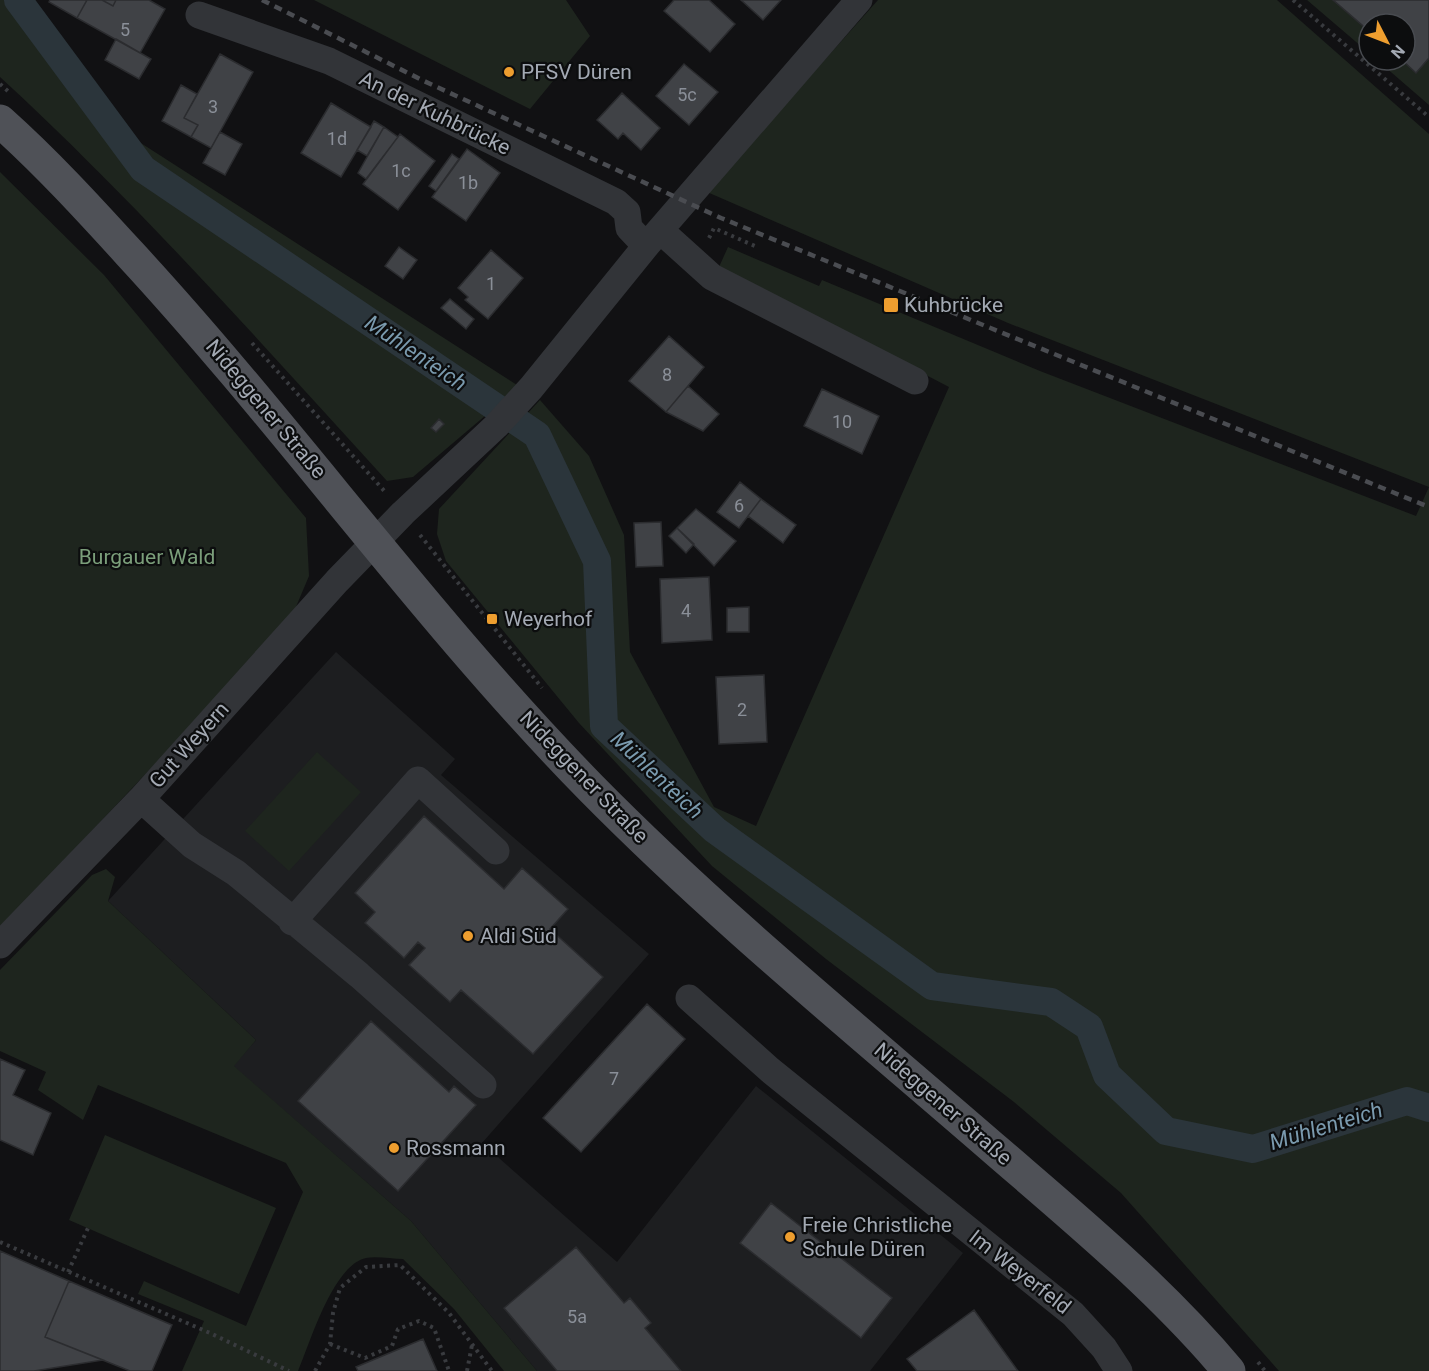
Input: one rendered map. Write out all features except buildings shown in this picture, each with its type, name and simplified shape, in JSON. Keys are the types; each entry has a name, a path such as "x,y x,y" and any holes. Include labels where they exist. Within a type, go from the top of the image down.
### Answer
{"main road":[{"name":"Nideggener Straße","path":"8,109 76,196 205,335 376,542 522,713 590,786 687,881 1088,1228 1204,1341 1240,1363"}],"street":[{"path":"376,542 403,513 496,426 531,388 661,240 859,0"},
{"name":"An der Kuhbrücke","path":"199,15 329,61 616,202 627,212 629,228 661,240 712,277 915,381"},
{"name":"Gut Weyern","path":"0,945 141,799 285,637 376,542"},
{"path":"292,922 418,780 496,851"},
{"path":"141,799 192,845 236,873 292,922 359,975 483,1085"},
{"name":"Im Weyerfeld","path":"689,998 770,1070 1073,1314 1104,1348 1119,1371"}],"path":[{"path":"1293,0 1429,117"},
{"path":"0,84 8,109"},
{"path":"661,240 687,235 706,244 714,228 755,246"},
{"path":"247,338 403,513 446,571 549,696"},
{"path":"68,1272 88,1228"},
{"path":"0,1242 210,1333 289,1371"},
{"path":"315,1371 330,1344 333,1313 340,1288 366,1267 400,1265 449,1313 492,1371"},
{"path":"330,1344 365,1358 392,1346 398,1329 419,1321 434,1328 449,1371"},
{"path":"467,1371 472,1345"},
{"path":"1240,1363 1265,1371"}],"shaded area":[{"path":"336,652 455,759 441,775 649,954 482,1143 617,1262 756,1086 963,1253 870,1371 537,1371 411,1221 233,1066 256,1040 108,901"}],"green space":[{"path":"0,0 35,0 133,138 517,385 486,415 413,477 387,481 149,224 101,174 0,77"},
{"name":"PFSV Düren","path":"314,0 566,0 590,36 530,109"},
{"path":"878,0 1277,0 1429,134 1429,487 1008,323 707,192"},
{"path":"1307,0 1429,0 1429,105 1391,72 1417,72 1417,12 1357,12 1357,43"},
{"name":"Burgauer Wald","path":"0,172 104,275 306,518 309,576 290,621 0,928"},
{"path":"728,247 819,286 822,280 1040,371 1416,516 1429,487 1429,1371 1279,1371 1121,1193 1014,1102 826,959 712,866 579,723 446,561 437,534 439,509 540,400 589,456 624,535 630,652 714,807 756,826 949,387 719,267"},
{"path":"317,752 361,792 289,871 245,831"},
{"path":"106,869 115,877 108,901 256,1040 234,1066 411,1221 537,1371 504,1371 454,1309 403,1259 375,1257 366,1258 354,1264 333,1289 298,1371 182,1371 204,1321 138,1294 144,1281 246,1326 303,1192 286,1163 98,1085 83,1120 38,1090 46,1072 0,1051 0,970 92,875"},
{"path":"105,1135 276,1208 239,1294 69,1220"}],"waterway":[{"name":"Mühlenteich","path":"18,0 143,169 537,435 597,561 604,726 715,830 932,986 1051,1002 1089,1027 1107,1075 1166,1131 1253,1149 1407,1101 1429,1108"}],"railway":[{"path":"262,0 424,81 721,218 1429,507"}],"place":[{"name":"PFSV Düren","path":"509,72"},
{"name":"Kuhbrücke","path":"891,305"},
{"name":"Weyerhof","path":"492,619"},
{"name":"Aldi Süd","path":"468,936"},
{"name":"Rossmann","path":"394,1148"},
{"name":"Freie Christliche Schule Düren","path":"790,1237"}]}
